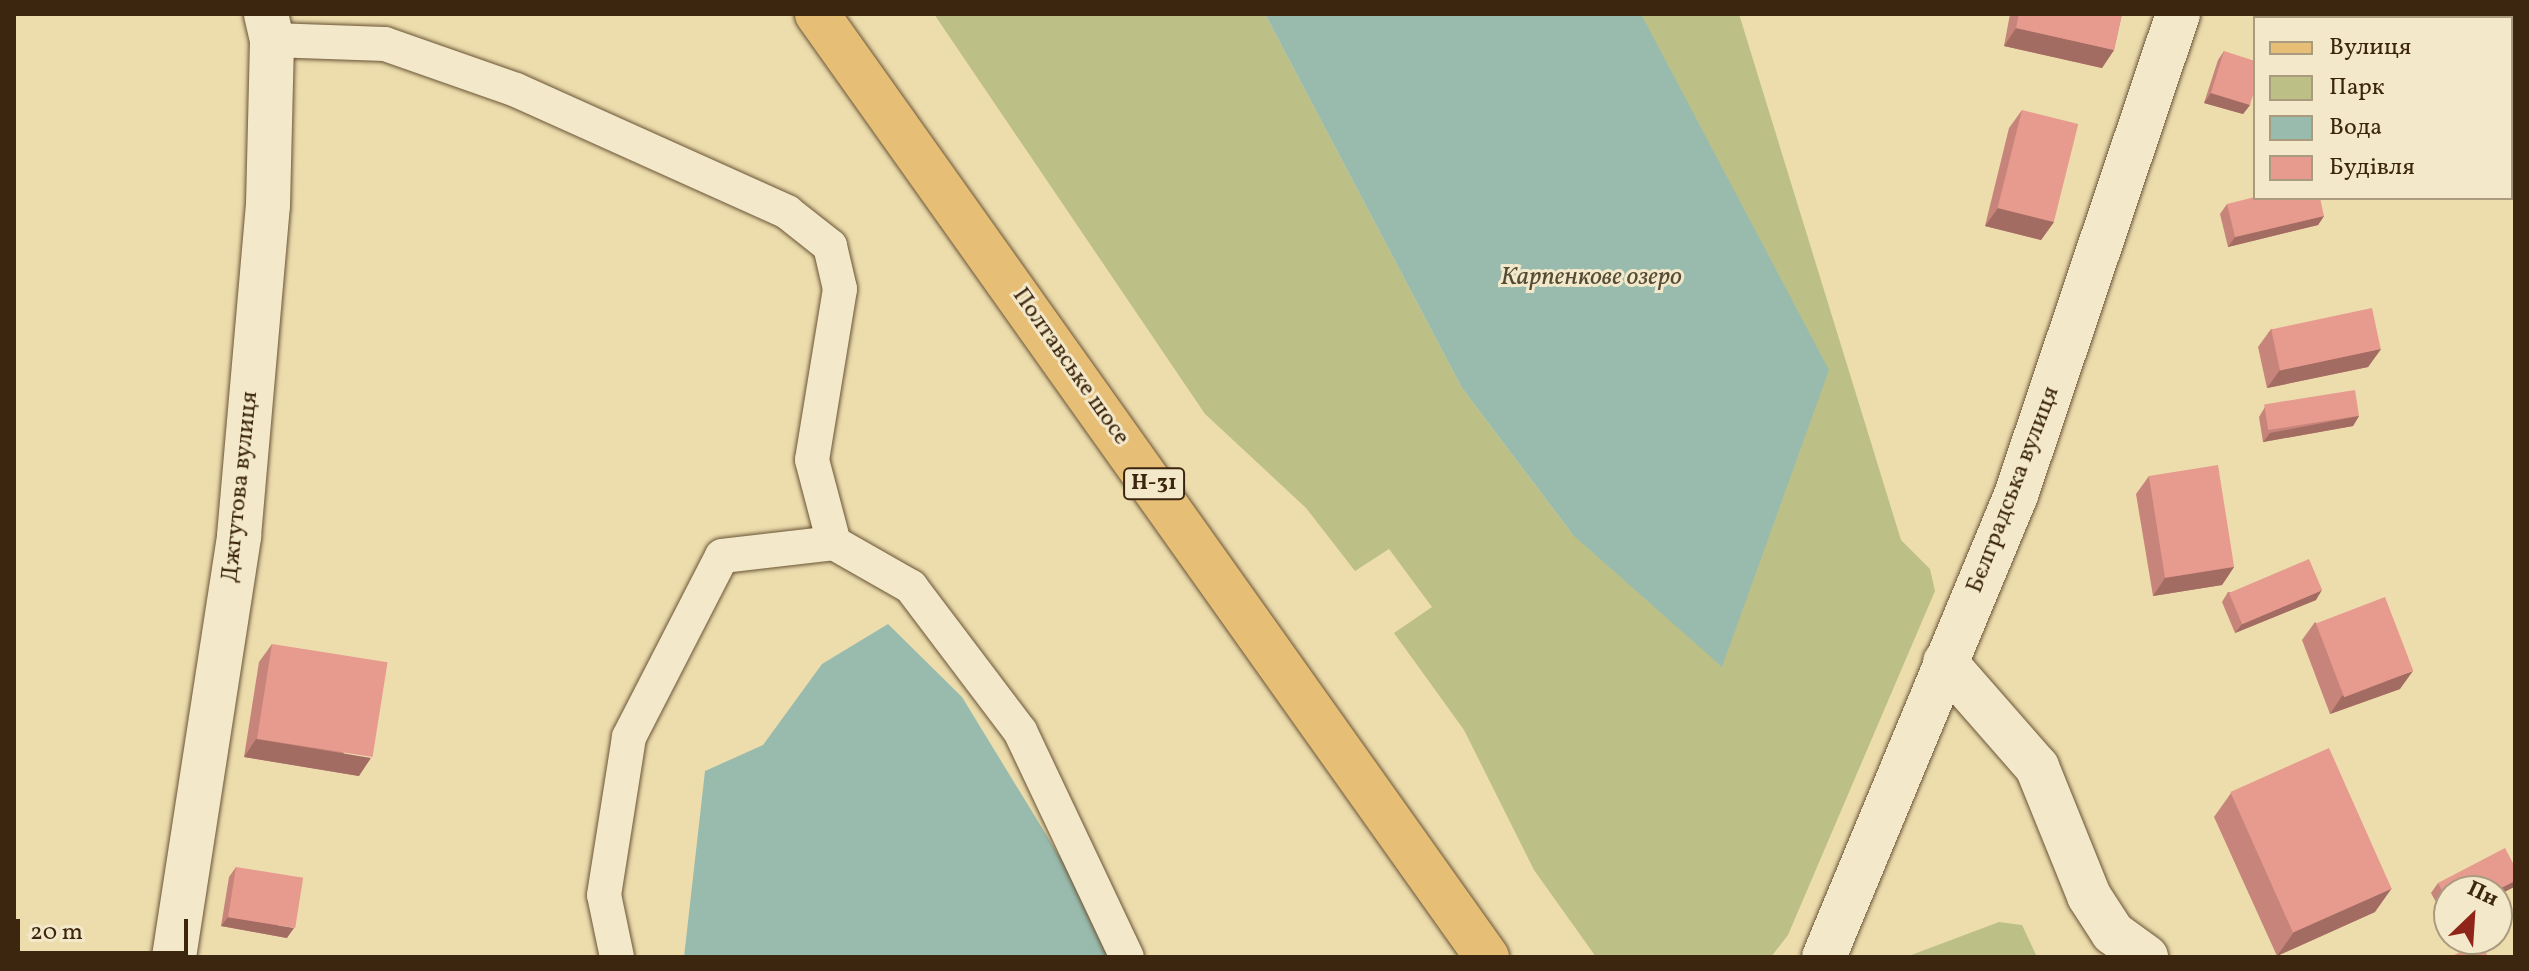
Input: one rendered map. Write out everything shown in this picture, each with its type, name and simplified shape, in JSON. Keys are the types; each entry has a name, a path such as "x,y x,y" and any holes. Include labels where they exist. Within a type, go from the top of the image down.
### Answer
{"main road":[{"name":"Полтавське шосе","path":"817,14 1487,957"}],"street":[{"name":"Бєлградська вулиця","path":"1824,957 2016,495 2178,14"},
{"name":"Джгутова вулиця","path":"174,957 239,536 268,205 269,27"},
{"path":"1945,662 2037,767 2089,896 2113,933 2146,957"}],"lane":[{"path":"269,27 385,44 516,90 787,212 830,246 840,289 812,460 834,543"},
{"path":"617,957 604,895 629,737 722,556 834,543 911,587 1020,731 1127,957"}],"green space":[{"path":"934,14 1265,14 1462,388 1573,535 1649,33 1641,14 1739,14 1901,540 1930,569 1935,591 1788,935 1771,957 1596,957 1534,870 1464,730 1394,633 1432,607 1389,549 1355,571 1306,508 1205,414"},
{"path":"1999,922 2022,925 2037,957 1906,957"}],"water":[{"name":"Карпенкове озеро","path":"1265,14 1641,14 1829,370 1722,667 1573,535 1462,388"},
{"path":"888,624 962,697 1094,913 1108,957 684,957 705,771 763,745 822,664"}],"building":[{"path":"2019,14 2122,14 2114,50 2016,28"},
{"path":"2287,14 2389,14 2389,16"},
{"path":"2224,51 2253,60 2250,105 2211,93"},
{"path":"2022,110 2078,124 2054,222 1998,208"},
{"path":"2253,198 2253,200 2320,200 2324,216 2235,237 2227,204"},
{"path":"2372,308 2381,349 2280,370 2271,329"},
{"path":"2355,390 2359,416 2268,430 2264,404"},
{"path":"2218,465 2234,567 2165,578 2149,476"},
{"path":"2309,559 2322,590 2242,624 2229,593"},
{"path":"2385,597 2413,671 2344,697 2316,624"},
{"path":"272,644 388,662 373,757 257,739"},
{"path":"2329,748 2392,889 2293,933 2230,792"},
{"path":"2505,848 2515,867 2513,882 2513,875 2453,875"},
{"path":"236,867 303,878 295,928 228,917"},
{"path":"2487,955 2488,957 2450,957"}]}
